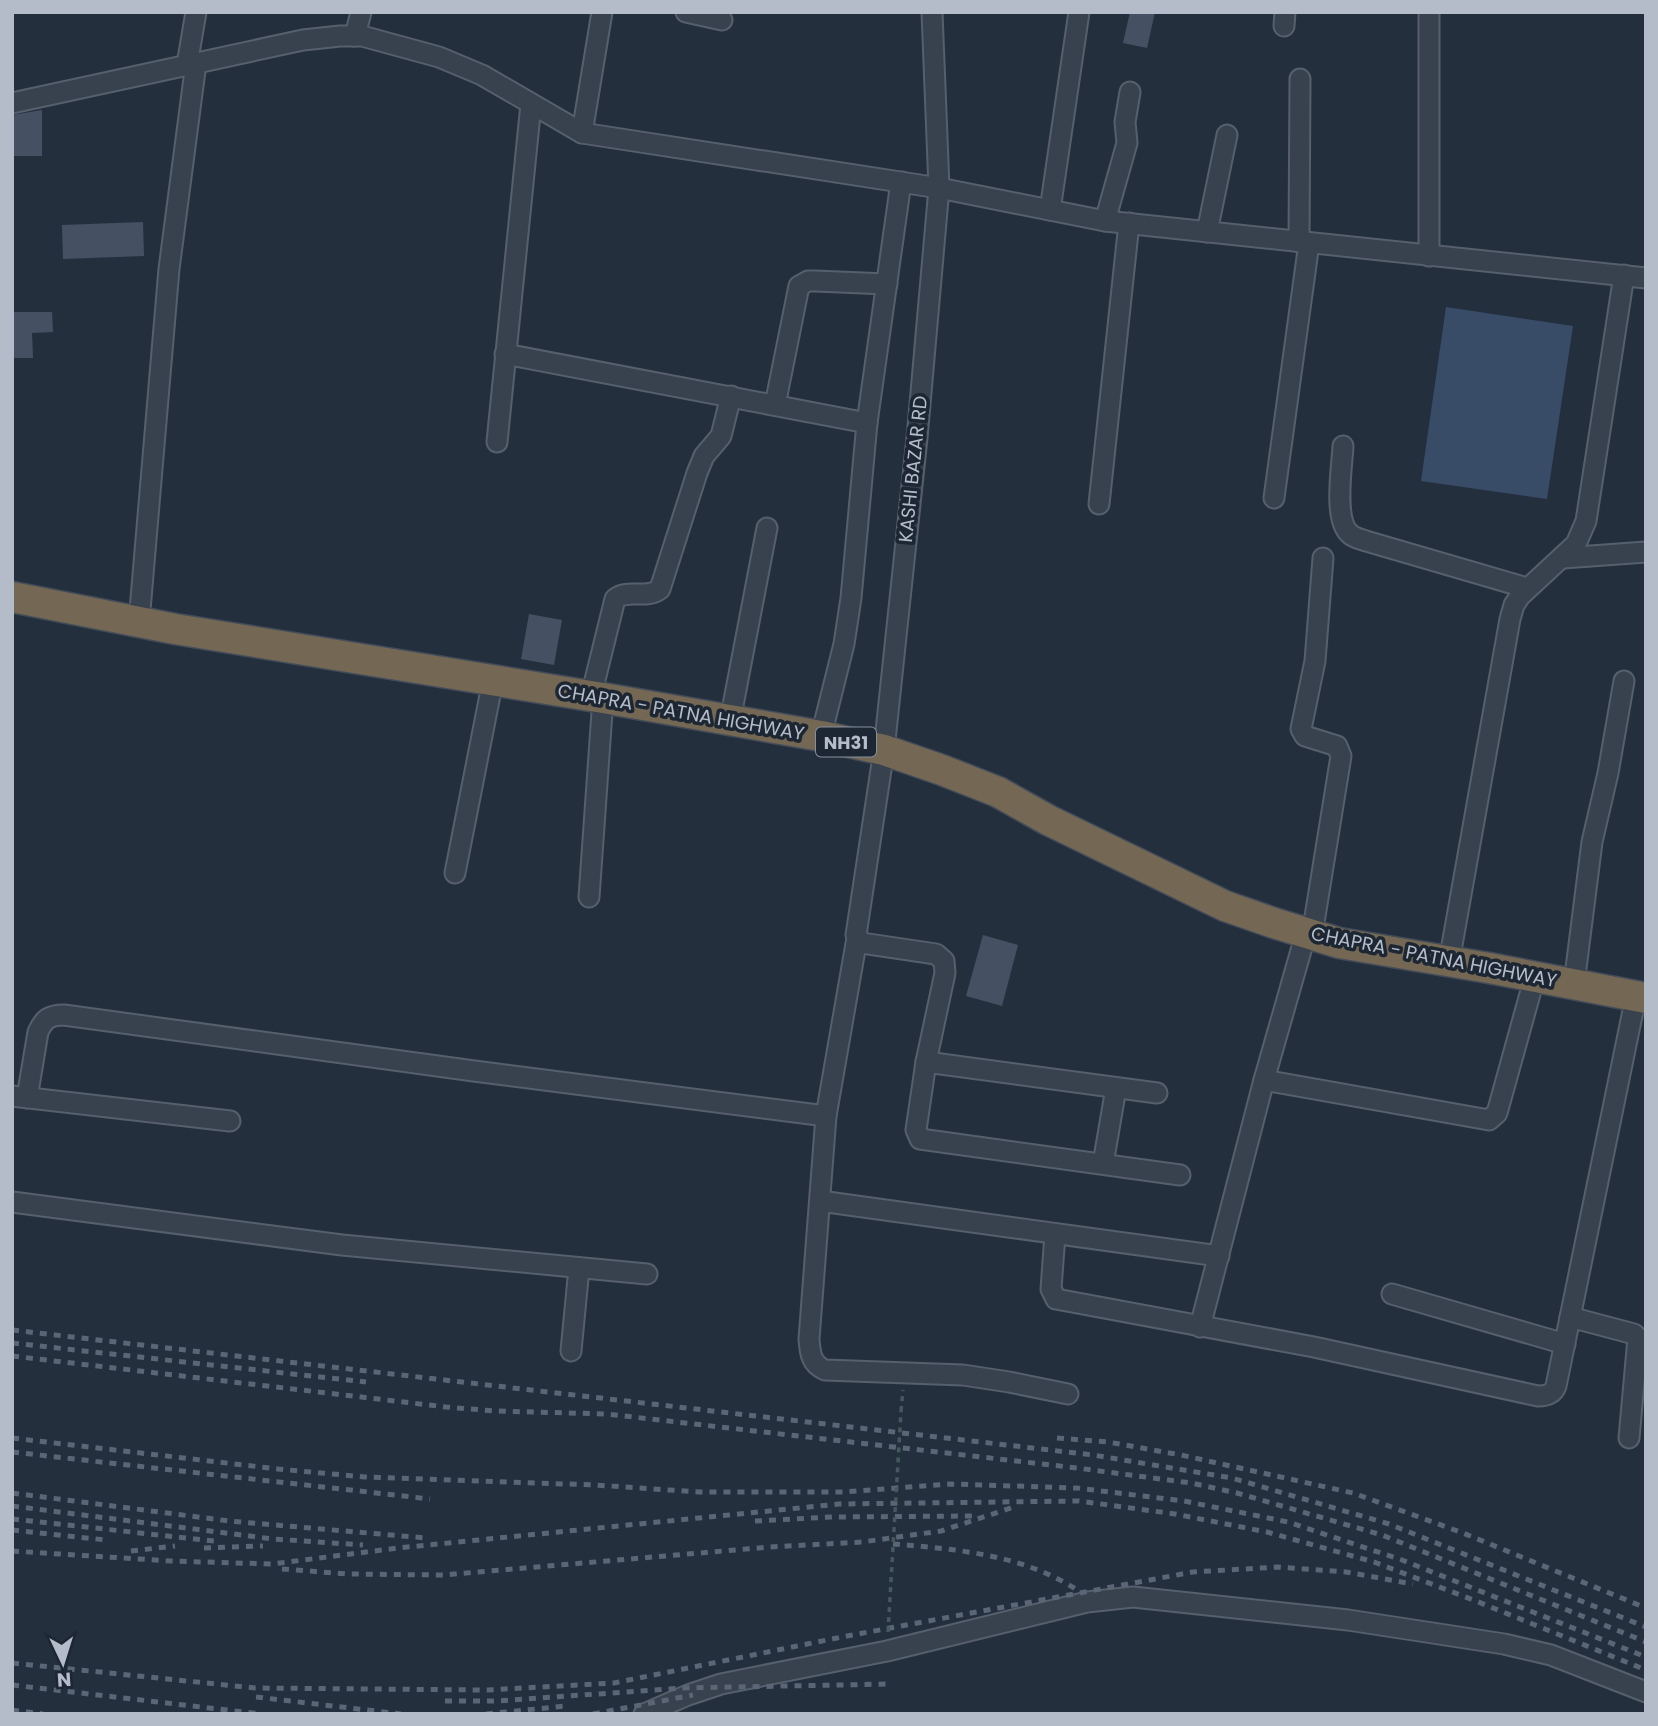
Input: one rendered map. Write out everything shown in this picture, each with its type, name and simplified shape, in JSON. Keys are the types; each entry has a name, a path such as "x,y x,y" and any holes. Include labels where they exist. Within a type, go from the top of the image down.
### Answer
{"highway":[{"name":"CHAPRA - PATNA HIGHWAY","path":"12,597 139,622 730,720 884,750 998,792 1048,820 1225,906 1309,934 1350,945 1641,997"}],"street":[{"path":"139,622 169,270 196,12"},
{"path":"355,36 361,12"},
{"path":"582,133 602,12"},
{"path":"686,12 722,20"},
{"name":"KASHI BAZAR RD","path":"932,12 939,188 917,438 884,750 857,922 857,938 826,1116 810,1339 811,1357 818,1367 836,1371 984,1377 1068,1394"},
{"path":"1050,210 1079,12"},
{"path":"1429,12 1429,256"},
{"path":"12,103 303,40 355,36 439,57 482,75 582,133 939,188 1105,221 1646,278"},
{"path":"1274,498 1304,242 1300,79"},
{"path":"1105,221 1127,143 1125,122 1129,92"},
{"path":"497,442 531,104"},
{"path":"1207,232 1227,135"},
{"path":"821,736 844,644 852,598 867,423 901,182"},
{"path":"1099,504 1129,223"},
{"path":"1449,962 1510,619 1514,605 1527,588 1563,558 1576,544 1582,532 1590,502 1624,275"},
{"path":"775,405 799,286 815,281 887,284"},
{"path":"505,354 867,423"},
{"path":"589,897 597,697 615,599 621,594 651,594 660,589 697,473 704,456 721,436 731,396"},
{"path":"1343,446 1340,508 1349,534 1527,588"},
{"path":"730,720 767,528"},
{"path":"1563,558 1646,552"},
{"path":"1200,1326 1264,1080 1309,934 1341,756 1337,746 1305,736 1301,729 1315,661 1323,558"},
{"path":"455,873 493,680"},
{"path":"1574,984 1592,842 1625,681"},
{"path":"857,938 866,944 936,954 944,961 945,974 926,1062 916,1130 920,1139 1180,1175"},
{"path":"1264,1080 1489,1121 1497,1113 1535,976"},
{"path":"1055,1234 1051,1289 1056,1298 1314,1347 1538,1396 1548,1395 1554,1390 1565,1343 1641,997"},
{"path":"230,1121 20,1097 42,1023 47,1017 64,1015 826,1116"},
{"path":"926,1062 1157,1094"},
{"path":"1103,1164 1116,1088"},
{"path":"820,1201 1219,1256"},
{"path":"12,1202 342,1245 647,1274"},
{"path":"571,1351 579,1268"},
{"path":"1392,1294 1565,1343"},
{"path":"1570,1317 1634,1334 1639,1338 1629,1438"},
{"path":"645,1714 721,1684 887,1651 1087,1602 1133,1597 1348,1620 1504,1644 1551,1655 1646,1692"}],"path":[{"path":"888,1632 901,1411"}],"water":[{"path":"1446,307 1573,326 1547,499 1421,481"}],"building":[{"path":"1130,12 1155,12 1147,48 1123,43"},
{"path":"42,110 42,156 12,156 12,115"},
{"path":"143,222 144,256 63,259 62,225"},
{"path":"12,312 52,312 53,332 32,333 33,358 12,358"},
{"path":"529,614 562,620 554,665 521,659"},
{"path":"983,935 1018,945 1002,1006 966,996"}],"railway":[{"path":"12,1330 1093,1455 1232,1478 1389,1524 1646,1627"},
{"path":"12,1343 366,1382"},
{"path":"12,1356 446,1407 607,1414 1191,1483 1237,1493 1382,1535 1646,1642"},
{"path":"12,1438 365,1477 595,1485 699,1492 843,1492 950,1484 1077,1488 1184,1501 1288,1522 1402,1560 1646,1657"},
{"path":"1057,1438 1108,1442 1181,1455 1353,1493 1463,1533 1646,1608"},
{"path":"12,1452 430,1499"},
{"path":"12,1493 229,1521 426,1538"},
{"path":"12,1551 272,1564 398,1548 839,1504 1079,1501 1175,1514 1267,1532 1374,1562 1646,1670"},
{"path":"12,1506 273,1539 363,1545"},
{"path":"282,1569 348,1574 443,1575 770,1547 862,1542 941,1531 1014,1507"},
{"path":"755,1521 832,1517 972,1516"},
{"path":"12,1519 214,1541"},
{"path":"12,1530 106,1540"},
{"path":"893,1544 942,1548 1014,1562 1037,1570 1080,1592"},
{"path":"131,1551 175,1546"},
{"path":"204,1548 263,1546"},
{"path":"12,1663 255,1688 487,1690 614,1683 847,1636 1193,1572 1278,1567 1346,1572 1413,1584"},
{"path":"445,1701 498,1701 682,1688 891,1684"},
{"path":"12,1685 261,1714"},
{"path":"593,1714 693,1695"},
{"path":"256,1697 401,1714"},
{"path":"486,1714 566,1706"},
{"path":"12,1710 43,1714"}]}
